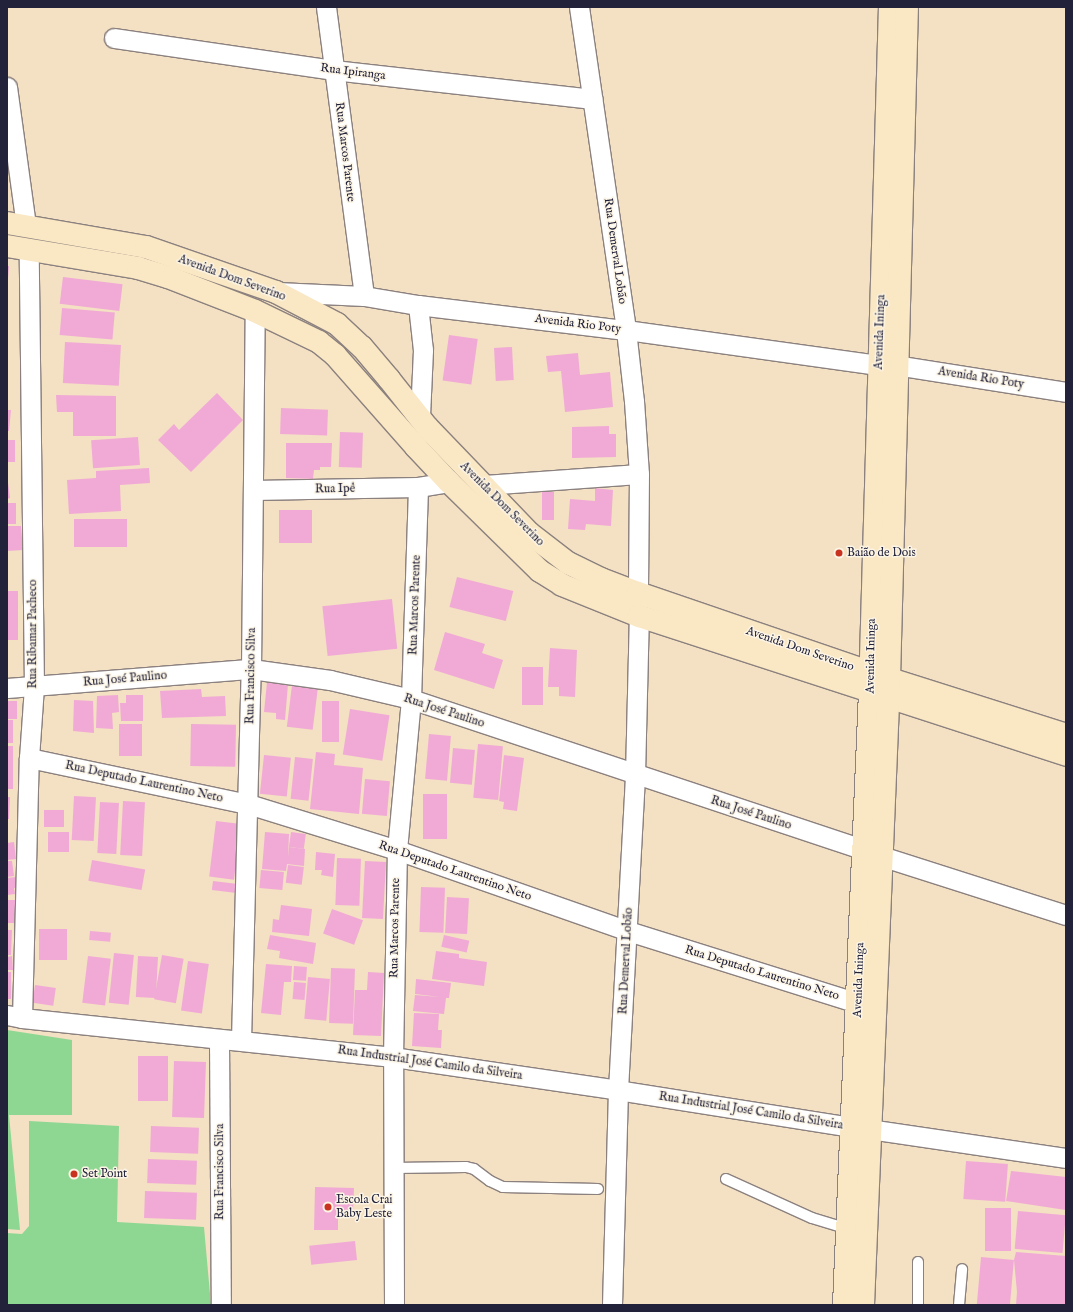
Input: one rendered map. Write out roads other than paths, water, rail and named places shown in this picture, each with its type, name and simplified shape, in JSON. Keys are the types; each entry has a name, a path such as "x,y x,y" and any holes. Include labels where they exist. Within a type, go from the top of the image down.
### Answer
{"main road":[{"name":"Avenida Ininga","path":"863,1305 860,1128 880,685 887,365 890,7"},
{"name":"Avenida Ininga","path":"887,365 907,7"},
{"name":"Avenida Dom Severino","path":"17,225 146,247 276,292 332,321 350,335 420,417 484,486 529,533 562,559 601,579 1066,755"},
{"name":"Avenida Dom Severino","path":"7,246 138,268 168,276 255,311 319,342 335,355 449,482 540,571 562,585 583,595 638,616 880,685 1066,735"},
{"name":"Avenida Ininga","path":"844,1305 847,1229 860,1128"}],"street":[{"name":"Rua Marcos Parente","path":"326,7 364,296"},
{"name":"Rua Demerval Lobão","path":"579,7 626,330 639,474 638,593"},
{"name":"Rua Ipiranga","path":"114,38 334,70 592,99"},
{"path":"7,87 17,225"},
{"name":"Rua Ribamar Pacheco","path":"14,1016 34,687 29,250"},
{"name":"Avenida Rio Poty","path":"276,292 364,296 418,305 626,330 887,365 1066,392"},
{"path":"418,305 423,350 420,417"},
{"name":"Rua Francisco Silva","path":"241,1040 251,669 255,311"},
{"path":"484,486 639,474"},
{"path":"418,487 449,482"},
{"name":"Rua Marcos Parente","path":"394,1305 393,1057 397,850 411,699 418,487"},
{"name":"Rua Ipê","path":"253,490 418,487"},
{"name":"Rua Demerval Lobão","path":"612,1305 618,1090 628,932 635,775 638,616"},
{"name":"Rua José Paulino","path":"7,688 251,669 330,680 411,699 635,775 1066,915"},
{"name":"Rua Deputado Laurentino Neto","path":"29,758 248,804 397,850 628,932 866,1004"},
{"name":"Rua Industrial José Camilo da Silveira","path":"14,1016 393,1057 1066,1158"},
{"name":"Rua Francisco Silva","path":"219,1038 221,1305"}],"lane":[{"path":"393,1168 466,1167 474,1169 490,1182 503,1187 598,1189"},
{"path":"726,1179 812,1218 847,1229"},
{"path":"918,1262 918,1305"},
{"path":"959,1305 962,1269"}],"place":[{"name":"Baião de Dois","path":"839,553"},
{"name":"Set Point","path":"74,1174"},
{"name":"Escola Crai Baby Leste","path":"328,1207"}]}
